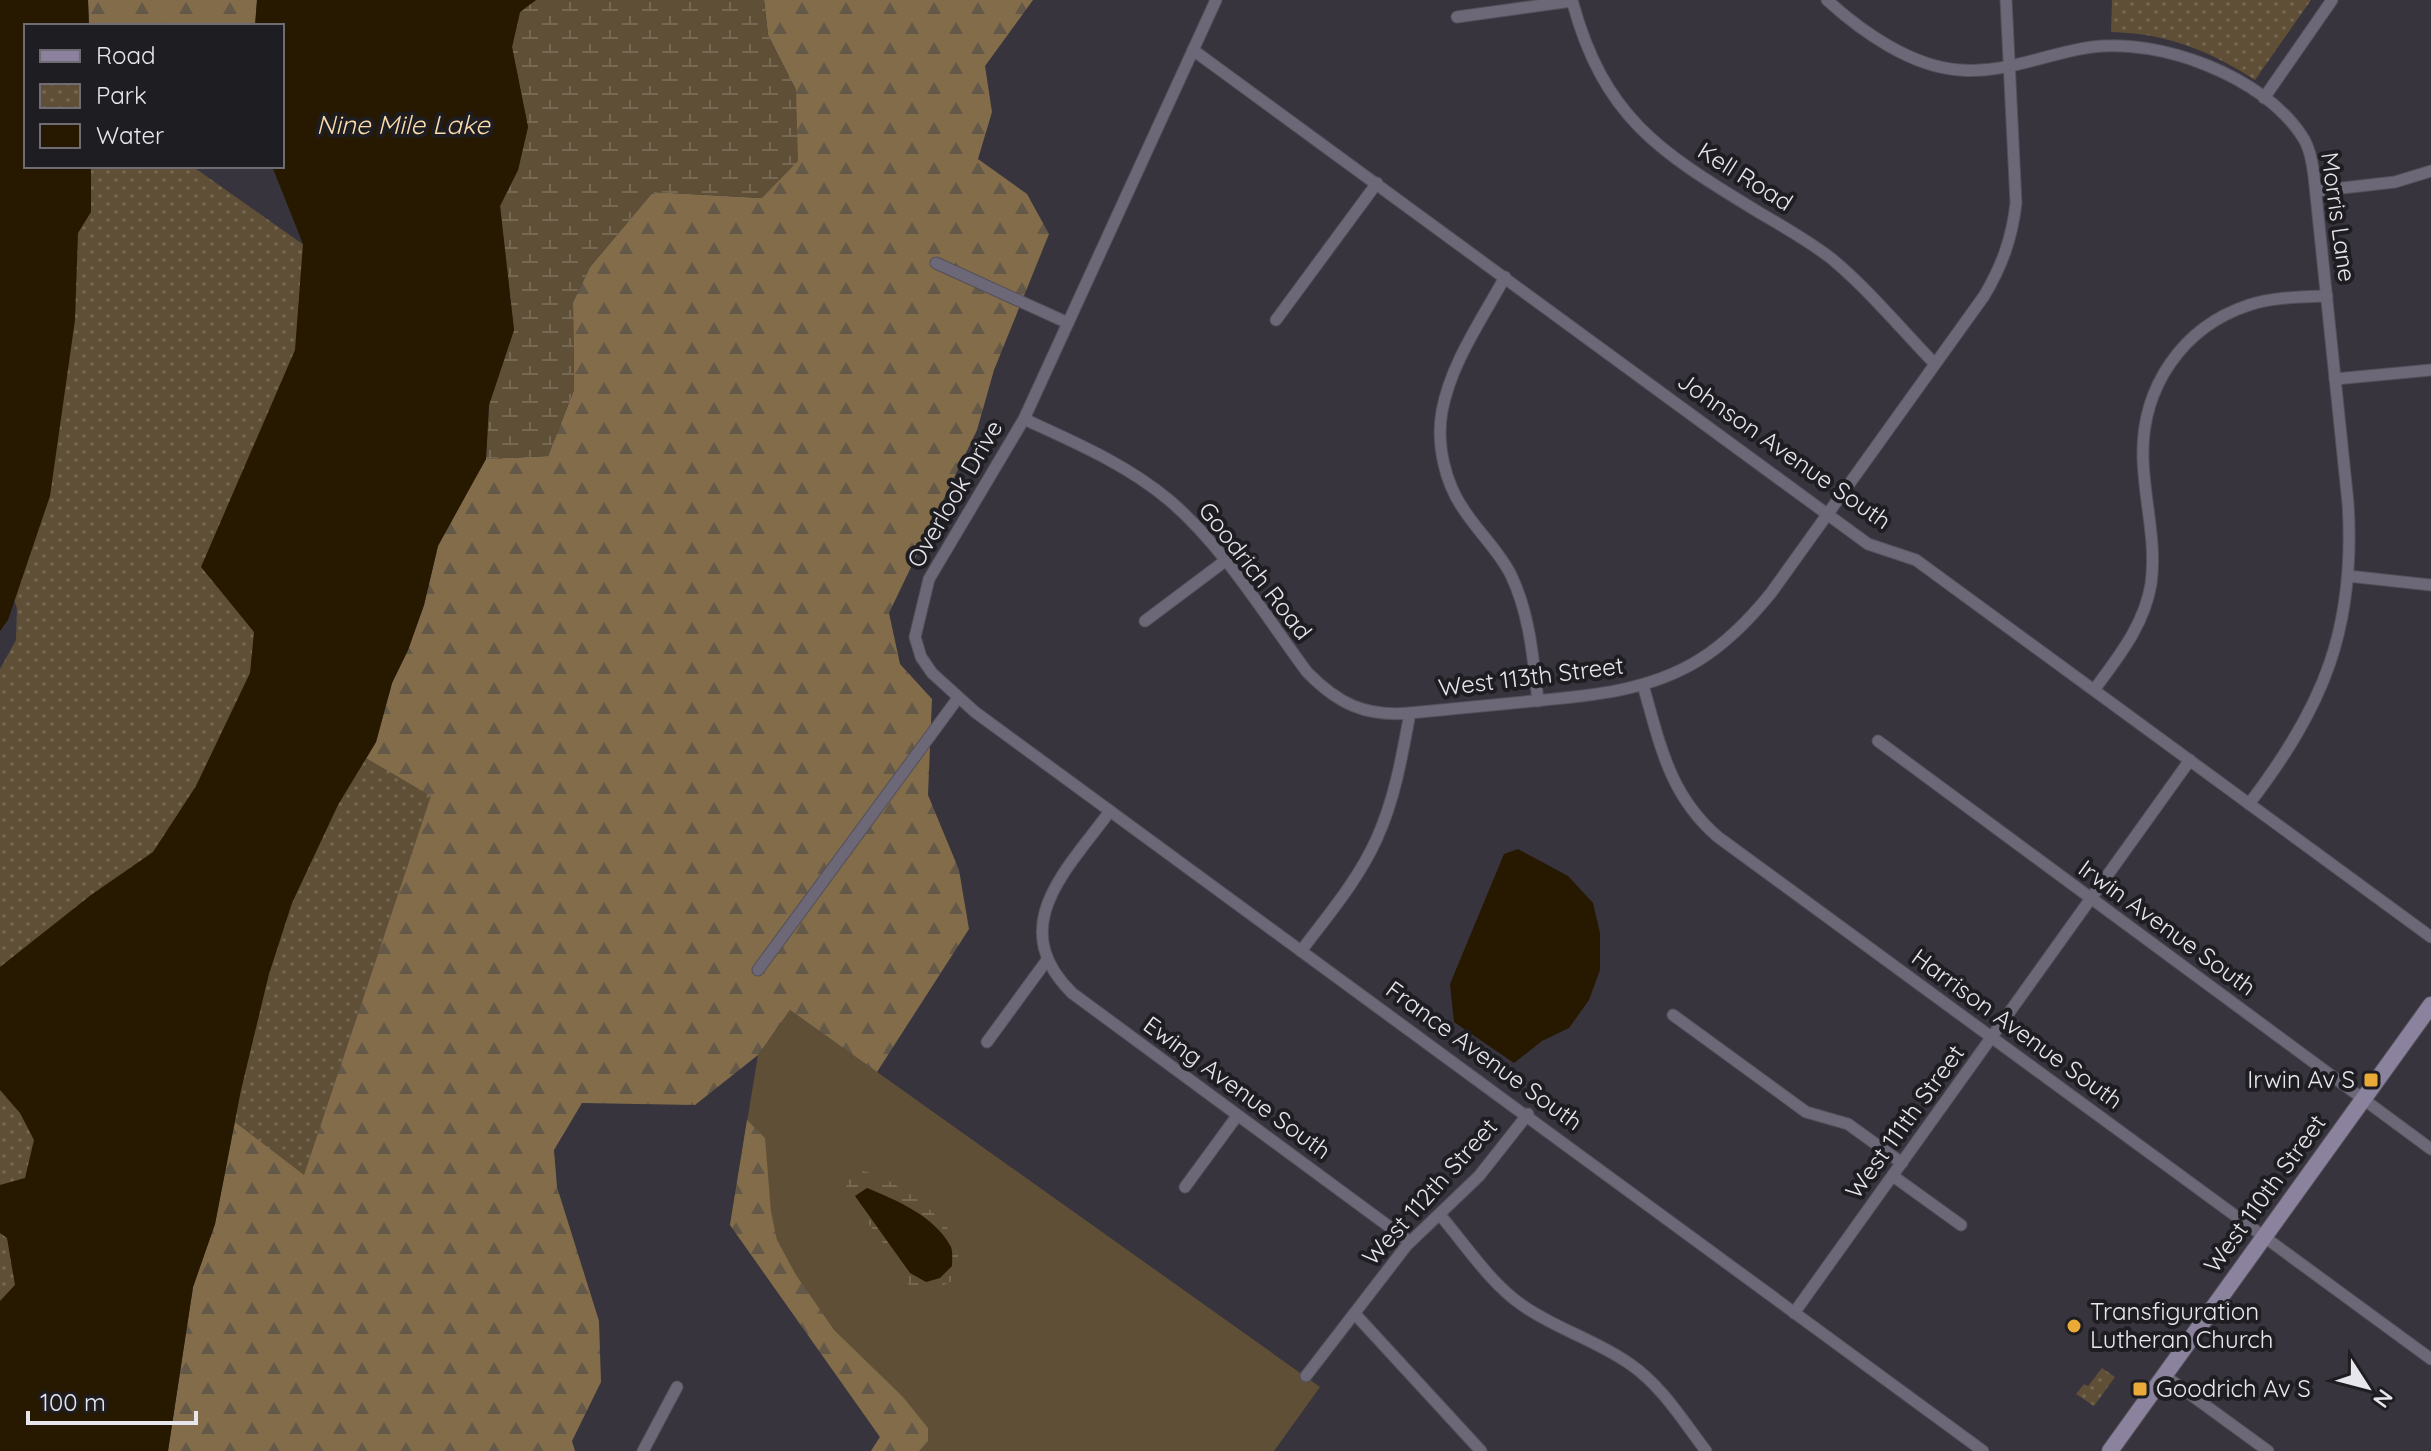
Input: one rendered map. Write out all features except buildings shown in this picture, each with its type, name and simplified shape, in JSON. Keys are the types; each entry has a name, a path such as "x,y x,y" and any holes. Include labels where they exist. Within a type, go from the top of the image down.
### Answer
{"street":[{"name":"Overlook Drive","path":"958,698 932,673 921,657 915,637 929,579 942,552 1024,419 1216,0"},
{"name":"Morris Lane","path":"1827,0 1873,35 1934,66 1983,71 2009,68 2094,46 2128,45 2192,58 2222,71 2264,98 2291,122 2303,138 2311,156 2316,191 2351,543 2342,625 2331,664 2297,738 2249,804"},
{"name":"West 113th Street","path":"1301,951 1339,901 1377,840 1400,771 1410,713 1602,694 1643,685 1697,661 1725,642 1750,619 1771,593 1996,275 2013,228 2016,179 2006,0"},
{"path":"2264,98 2332,0"},
{"path":"1457,17 1572,1"},
{"name":"Kell Road","path":"1572,1 1598,73 1639,129 1693,172 1832,260 1935,364"},
{"name":"Johnson Avenue South","path":"1193,50 1868,544 1916,560 2431,937"},
{"path":"2316,191 2395,182 2431,171"},
{"path":"1276,320 1377,183"},
{"path":"936,263 1068,323"},
{"path":"1505,277 1447,389 1440,438 1451,486 1463,508 1496,550 1522,602 1530,629 1538,701"},
{"path":"2094,690 2133,635 2144,612 2150,587 2153,561 2143,459 2144,433 2157,385 2169,363 2205,327 2250,304 2327,296"},
{"path":"2335,379 2431,370"},
{"name":"Goodrich Road","path":"1024,419 1080,445 1167,499 1193,523 1225,561 1323,689 1363,711 1387,715 1410,713"},
{"path":"1145,621 1225,561"},
{"path":"2348,576 2431,585"},
{"name":"Harrison Avenue South","path":"1643,685 1674,784 1700,822 2431,1359"},
{"path":"758,970 958,698"},
{"name":"France Avenue South","path":"958,698 1983,1451"},
{"name":"Irwin Avenue South","path":"1878,741 2431,1149"},
{"name":"West 111th Street","path":"1794,1313 2190,760"},
{"path":"987,1042 1047,960 1042,921 1047,902 1056,884 1110,811"},
{"name":"Ewing Avenue South","path":"1047,960 1058,979 1072,993 1410,1242"},
{"name":"West 110th Street","path":"2110,1451 2431,1005"},
{"path":"1673,1015 1806,1112 1848,1124 1902,1163"},
{"name":"West 112th Street","path":"1306,1376 1410,1242 1479,1176 1528,1114"},
{"path":"1185,1187 1237,1116"},
{"path":"1893,1176 1961,1225"},
{"path":"1440,1215 1523,1306 1610,1351 1650,1381 1706,1451"},
{"path":"1355,1314 1481,1451"},
{"path":"2165,1376 2268,1451"},
{"path":"643,1451 677,1387"},
{"path":"1460,1451 1471,1440"}],"green space":[{"path":"88,0 257,0 255,24 89,24"},
{"path":"536,0 764,0 768,35 796,90 798,161 762,198 653,192 590,267 573,302 574,390 548,456 486,459 489,405 514,330 500,206 518,170 528,127 512,47 520,12"},
{"path":"764,0 1033,0 985,66 992,112 978,159 1027,194 1049,234 994,370 977,430 889,613 900,664 932,699 928,795 959,870 969,929 877,1072 790,1010 758,1055 695,1105 582,1103 554,1150 557,1187 599,1321 601,1382 572,1441 575,1451 168,1451 193,1287 215,1224 241,1090 338,805 376,742 392,683 424,605 440,537 486,459 548,456 574,390 573,302 590,267 653,192 761,198 796,90 768,35"},
{"path":"2112,0 2311,0 2255,80 2222,60 2169,40 2111,32"},
{"path":"68,168 195,168 471,363 330,737 431,796 304,1175 120,1034 35,1451 0,1451 0,669 16,640 17,608 0,562"},
{"path":"790,1010 1320,1387 1274,1451 871,1451 880,1437 730,1225 758,1055"},
{"path":"747,1120 765,1138 771,1212 777,1240 796,1275 834,1330 903,1397 928,1428 928,1441 919,1451 871,1451 880,1437 730,1225"},
{"path":"862,1171 902,1189 944,1224 958,1244 964,1262 957,1277 926,1289 915,1288 904,1280 884,1244 846,1197 847,1184","holes":["855,1196 896,1200 910,1273"]},
{"path":"2102,1368 2115,1377 2094,1406 2076,1394 2084,1384 2088,1386"}],"water":[{"path":"0,0 88,0 89,24 24,24 24,168 91,168 91,212 78,233 75,320 50,496 8,620 0,631"},
{"name":"Nine Mile Lake","path":"257,0 536,0 520,12 512,47 528,127 518,170 500,206 514,330 489,405 486,459 438,546 424,605 392,683 376,742 338,805 292,903 269,974 241,1090 215,1224 193,1287 168,1451 0,1451 0,1301 15,1285 7,1238 0,1233 0,1185 25,1178 34,1140 20,1113 0,1090 0,967 91,895 153,852 196,786 250,673 254,632 201,567 295,350 303,244 273,168 284,168 284,24 255,24"},
{"path":"1518,849 1568,876 1593,903 1600,933 1600,970 1589,1000 1569,1028 1542,1041 1514,1063 1454,1022 1450,984 1504,854"},
{"path":"867,1188 914,1210 944,1236 952,1249 952,1266 940,1278 926,1282 910,1273 855,1196"}],"place":[{"name":"Irwin Av S","path":"2371,1080"},
{"name":"Transfiguration Lutheran Church","path":"2074,1326"},
{"name":"Goodrich Av S","path":"2140,1389"}]}
